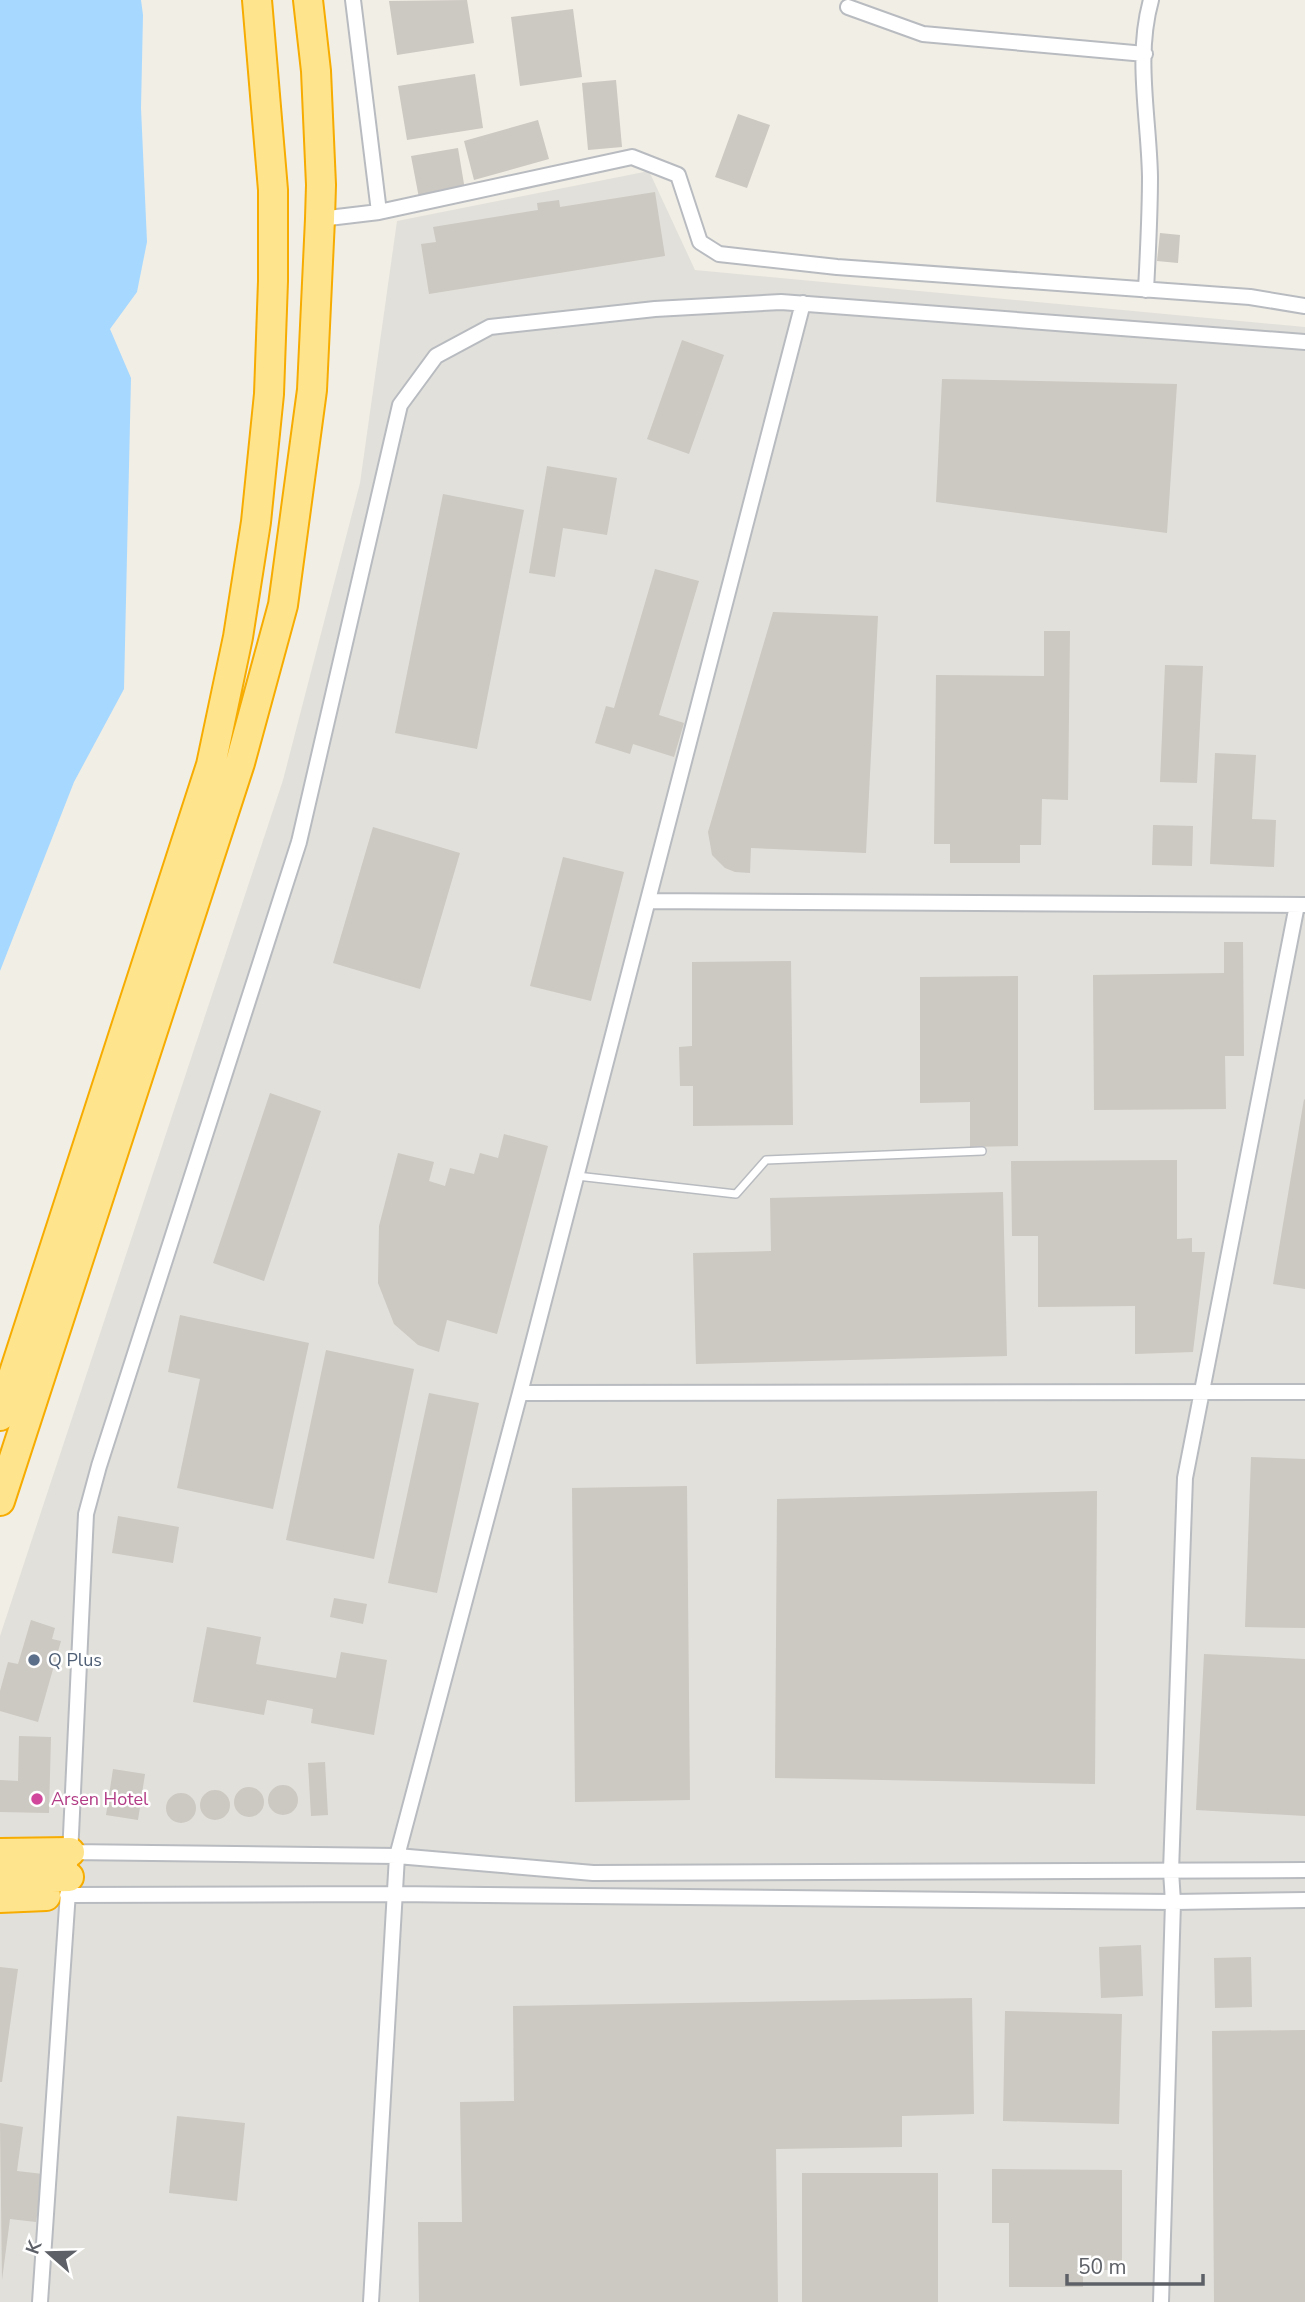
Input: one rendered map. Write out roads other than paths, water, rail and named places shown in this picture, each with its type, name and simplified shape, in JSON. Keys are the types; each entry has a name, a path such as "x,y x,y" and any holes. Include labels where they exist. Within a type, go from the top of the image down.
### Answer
{"highway":[{"path":"0,1416 211,765 238,637 256,522 266,419 273,281 273,190 257,0"},
{"path":"0,1519 4,1489 240,763 283,605 312,390 320,219 316,71 308,0"},
{"path":"0,1853 69,1873"},
{"path":"0,1868 69,1873"},
{"path":"0,1879 69,1873"},
{"path":"0,1898 69,1873"}],"street":[{"path":"353,0 379,212"},
{"path":"1146,289 1150,176 1144,97 1146,20 1152,0"},
{"path":"849,7 923,34 1145,54"},
{"path":"320,219 379,212 632,157 678,175 700,242 719,254 837,267 1250,297 1305,306"},
{"path":"40,2302 69,1873 86,1514 99,1466 299,842 400,405 436,356 490,327 655,309 803,303 1305,342"},
{"path":"371,2302 397,1856 577,1177 803,303"},
{"path":"648,901 1301,905 1185,1478 1171,1871 1173,1902 1161,2302"},
{"path":"520,1394 1305,1392"},
{"path":"69,1873 397,1856 593,1873 1305,1870"},
{"path":"69,1873 393,1894 1173,1902 1305,1900"}],"lane":[{"path":"577,1177 736,1194 766,1160 982,1151"}],"water":[{"path":"0,0 141,0 141,108 147,242 137,292 110,329 131,378 124,689 74,782 0,971"}],"place":[{"name":"Q Plus","path":"34,1660"},
{"name":"Arsen Hotel","path":"37,1799"}]}
